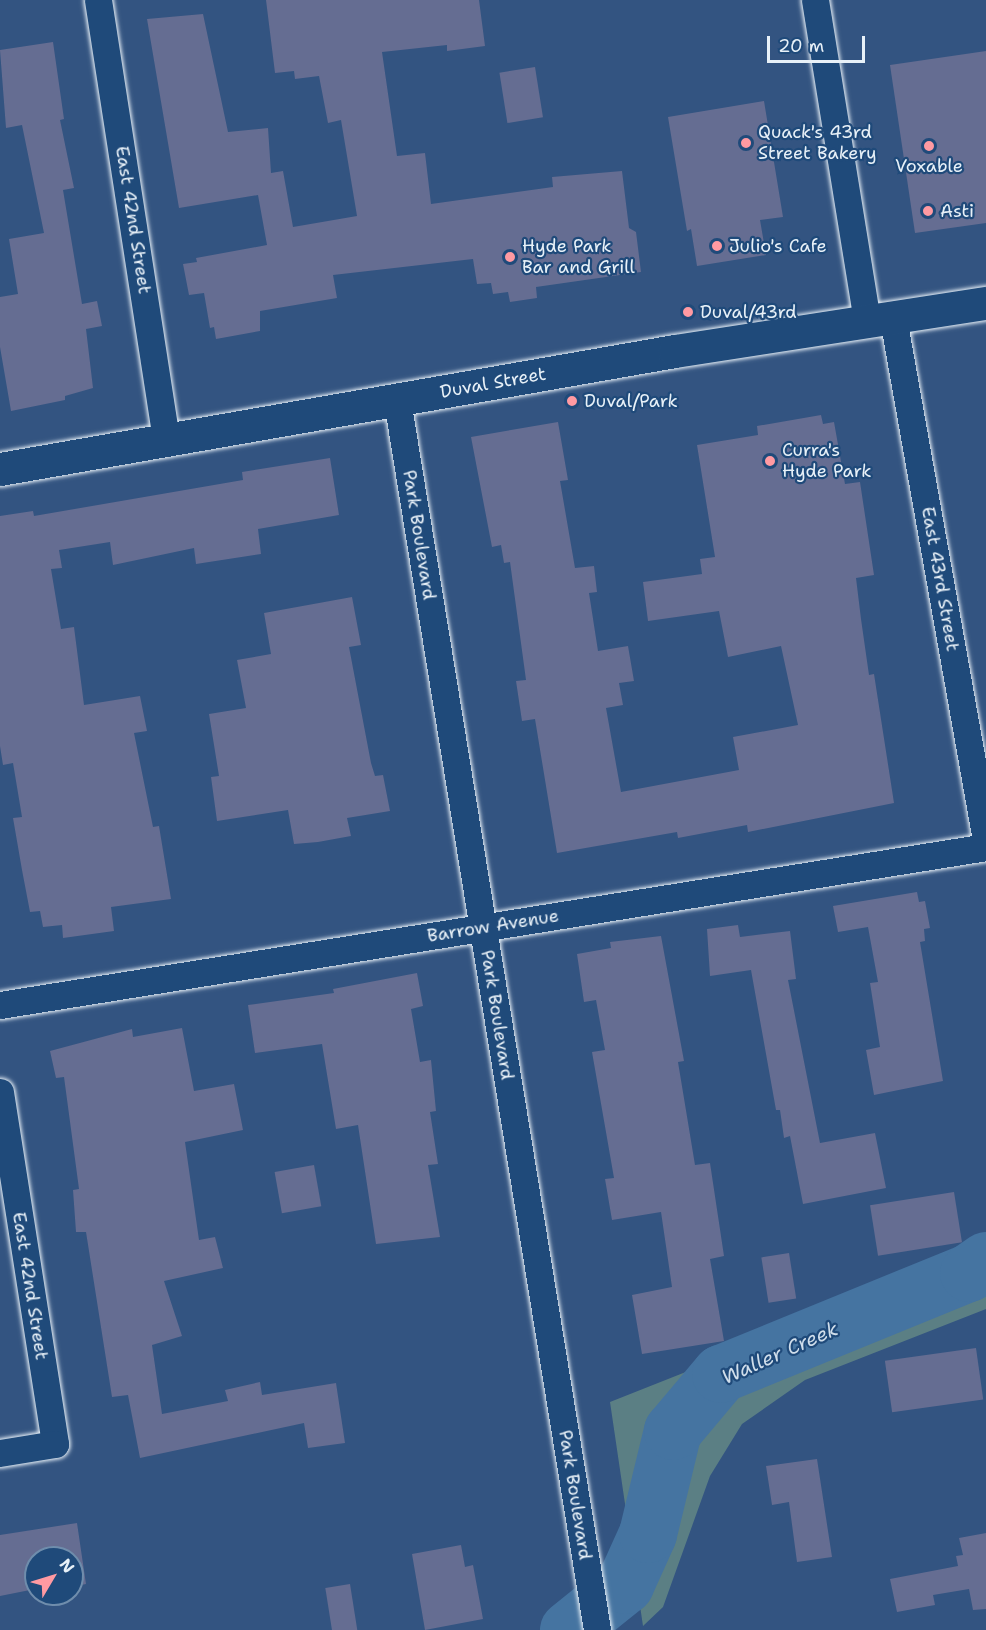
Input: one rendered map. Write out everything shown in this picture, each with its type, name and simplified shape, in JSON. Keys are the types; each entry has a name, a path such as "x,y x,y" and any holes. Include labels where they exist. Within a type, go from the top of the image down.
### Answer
{"street":[{"name":"East 42nd Street","path":"98,0 166,440"},
{"name":"East 43rd Street","path":"815,0 986,840"},
{"name":"Duval Street","path":"0,469 397,400 986,303"},
{"name":"Park Boulevard","path":"397,400 597,1630"},
{"name":"Barrow Avenue","path":"0,1005 986,847"},
{"name":"East 42nd Street","path":"0,1092 55,1444 0,1453"}],"green space":[{"path":"986,1236 986,1309 805,1380 742,1424 710,1476 663,1607 643,1626 610,1402 938,1272"}],"building":[{"path":"266,0 479,0 485,46 447,51 447,45 382,52 397,156 425,153 431,204 553,187 552,177 622,171 629,228 636,232 641,272 536,287 537,298 510,302 508,292 493,294 491,283 477,284 473,259 333,275 337,298 260,311 260,331 216,339 214,327 210,328 204,293 189,295 183,264 197,262 196,258 267,245 258,195 179,208 147,19 203,14 228,132 268,128 271,173 283,171 293,227 357,216 341,120 328,123 319,76 295,79 294,71 275,73"},
{"path":"53,42 64,119 60,120 74,188 63,190 82,304 97,301 102,326 86,329 93,388 65,396 65,400 11,411 0,347 0,297 18,294 9,239 44,233 22,125 6,128 0,50"},
{"path":"986,51 986,223 915,233 890,65"},
{"path":"535,67 543,117 507,123 499,73"},
{"path":"764,101 783,217 760,220 766,255 697,266 691,229 687,231 668,117"},
{"path":"821,415 823,424 834,422 845,484 860,482 874,575 856,578 869,675 874,674 894,803 748,832 747,825 678,838 677,832 557,853 535,719 522,721 516,681 526,680 510,562 504,563 501,545 492,547 471,437 558,422 568,480 560,481 575,568 594,566 597,592 589,593 598,651 628,646 634,681 619,683 623,705 606,708 621,792 739,770 733,737 798,725 781,646 728,657 719,611 648,621 643,582 702,574 700,559 715,557 697,445 758,435 757,426"},
{"path":"330,458 339,515 258,529 261,554 196,564 194,548 113,565 110,542 59,550 62,568 51,569 61,629 74,627 84,705 140,696 147,731 134,733 153,827 159,826 171,899 111,907 114,931 63,938 62,925 43,927 40,911 30,912 13,818 22,817 13,763 3,765 0,746 0,516 33,511 34,516 243,480 242,472"},
{"path":"352,597 361,645 349,647 371,763 375,776 383,775 390,811 347,818 351,836 294,844 288,810 217,821 211,777 219,776 209,714 246,708 237,660 271,654 264,613"},
{"path":"917,892 919,902 925,901 930,928 924,929 925,941 920,942 943,1081 874,1095 866,1050 880,1047 870,983 878,982 868,927 838,932 833,906"},
{"path":"738,925 740,937 790,931 796,979 788,980 820,1143 875,1133 886,1188 803,1204 790,1136 784,1138 780,1110 776,1110 751,970 710,976 707,929"},
{"path":"661,936 684,1061 678,1062 695,1165 710,1163 724,1256 710,1259 724,1341 642,1354 632,1295 672,1287 661,1212 612,1220 605,1179 614,1178 592,1052 605,1050 596,1000 584,1002 577,954 611,948 610,942"},
{"path":"417,973 423,1006 411,1009 420,1062 431,1060 436,1111 430,1112 438,1164 428,1165 440,1237 376,1244 358,1125 336,1129 322,1044 255,1053 248,1005 334,993 333,989"},
{"path":"182,1028 194,1091 234,1084 243,1130 185,1142 199,1240 215,1237 223,1268 164,1281 182,1336 152,1345 162,1414 228,1401 225,1390 260,1382 262,1395 336,1383 345,1443 308,1448 304,1423 140,1458 128,1395 112,1397 86,1232 76,1232 73,1190 79,1189 64,1077 56,1078 50,1051 132,1029 133,1037"},
{"path":"314,1165 321,1206 282,1213 275,1172"},
{"path":"954,1192 962,1242 878,1256 870,1205"},
{"path":"789,1253 796,1298 769,1303 761,1257"},
{"path":"976,1348 983,1399 892,1412 885,1361"},
{"path":"817,1459 832,1557 797,1562 789,1502 772,1505 766,1466"},
{"path":"77,1523 80,1546 24,1546 24,1591 0,1596 0,1535"},
{"path":"986,1533 986,1609 973,1610 969,1589 933,1595 935,1605 897,1612 890,1579 958,1566 956,1556 963,1555 959,1538"},
{"path":"461,1545 465,1567 473,1565 483,1619 425,1630 412,1554"},
{"path":"350,1584 357,1630 332,1630 325,1588"}],"waterway":[{"name":"Waller Creek","path":"569,1630 625,1585 648,1534 673,1431 721,1374 969,1273 986,1261"}],"place":[{"name":"Quack's 43rd Street Bakery","path":"746,143"},
{"name":"Voxable","path":"929,146"},
{"name":"Asti","path":"928,211"},
{"name":"Julio's Cafe","path":"717,246"},
{"name":"Hyde Park Bar and Grill","path":"510,257"},
{"name":"Duval/43rd","path":"688,312"},
{"name":"Duval/Park","path":"572,401"},
{"name":"Curra's Hyde Park","path":"770,461"}]}
